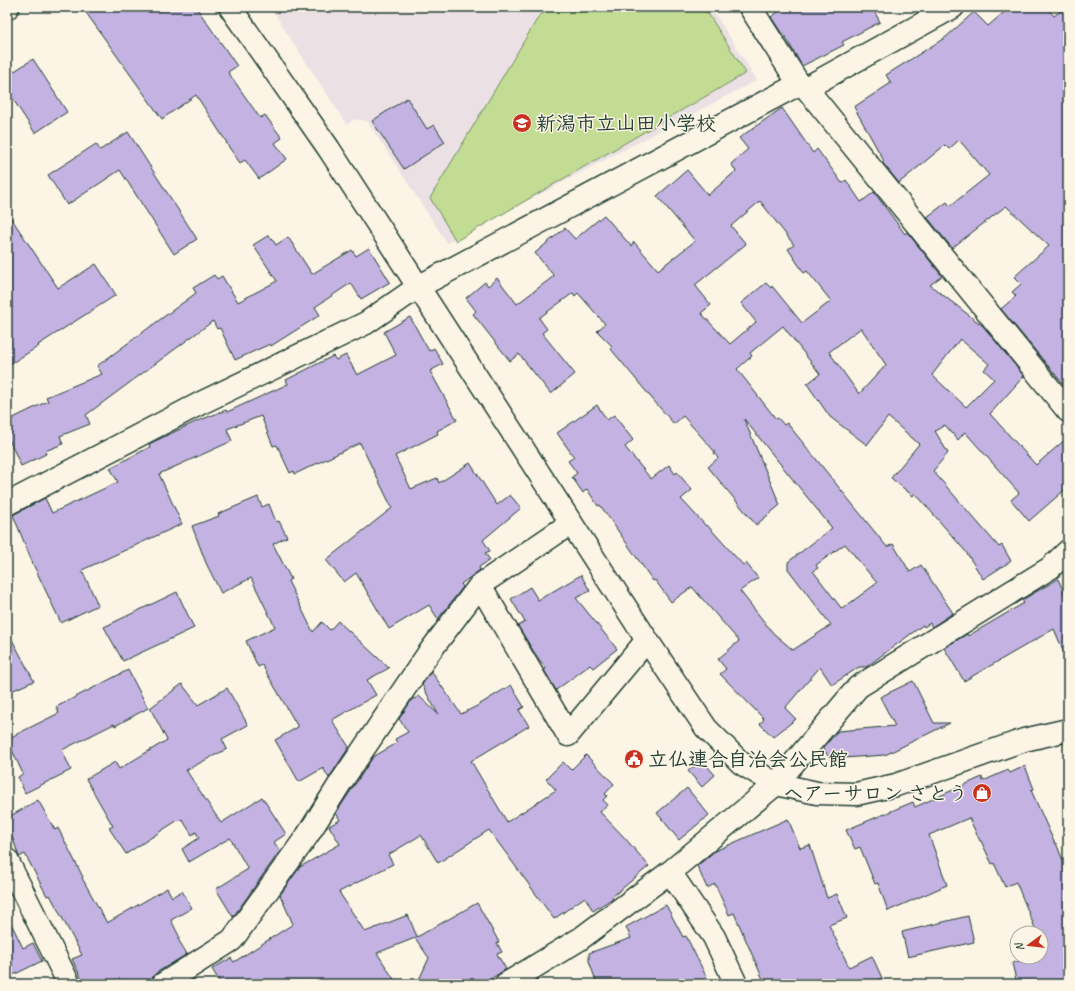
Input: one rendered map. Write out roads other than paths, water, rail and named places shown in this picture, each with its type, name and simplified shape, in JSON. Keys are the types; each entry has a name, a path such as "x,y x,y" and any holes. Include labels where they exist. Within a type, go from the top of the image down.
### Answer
{"street":[{"path":"230,7 329,149 647,640 706,728 741,762 776,784 817,793 856,794 896,785 1024,740 1068,730"},
{"path":"750,7 802,86 1068,411"},
{"path":"7,504 201,403 366,323 418,287 953,7"},
{"path":"167,983 232,940 308,836 341,782 428,654 480,585 572,523"},
{"path":"506,984 580,938 670,872 776,784 858,687 1050,568 1068,551"},
{"path":"480,585 568,735 647,640"},
{"path":"7,860 12,884 69,984"},
{"path":"670,872 714,937 736,984"}],"place":[{"name":"新潟市立山田小学校","path":"522,123"},
{"name":"立仏連合自治会公民館","path":"634,759"},
{"name":"ヘアーサロン さとう","path":"982,793"}]}
